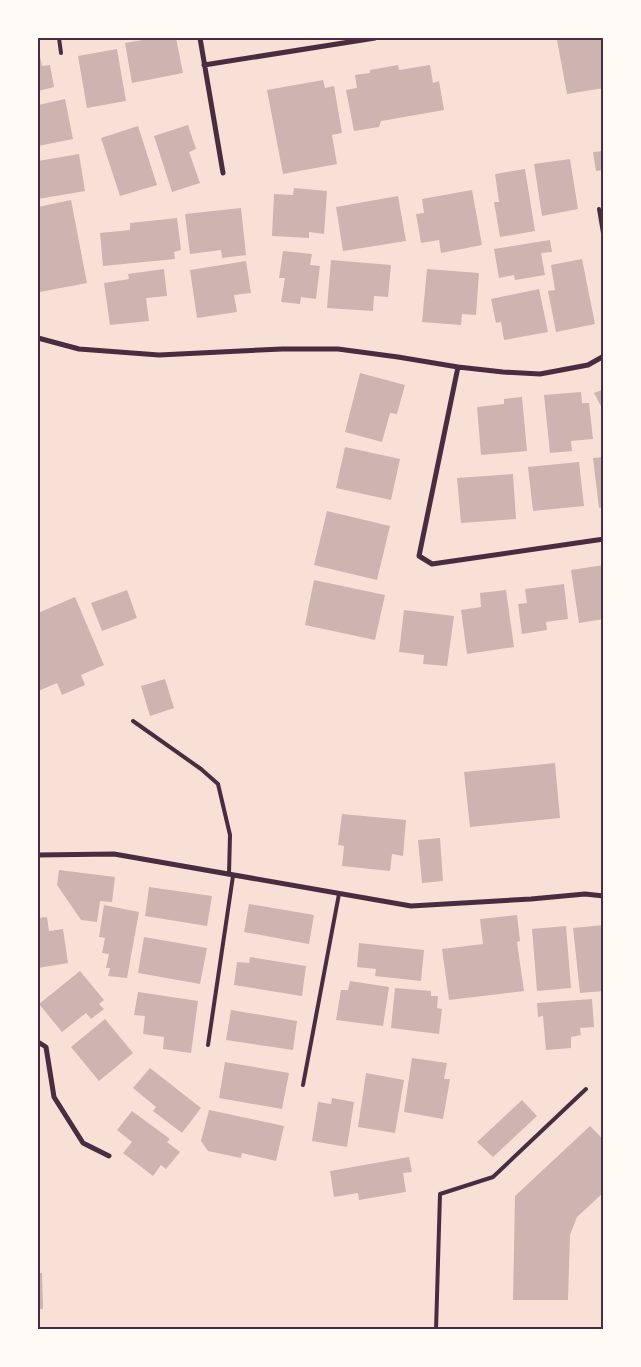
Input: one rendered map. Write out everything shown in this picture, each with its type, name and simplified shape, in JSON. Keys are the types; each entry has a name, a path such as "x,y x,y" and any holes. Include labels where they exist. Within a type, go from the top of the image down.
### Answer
{"street":[{"path":"200,38 223,173"},
{"path":"204,65 375,38"},
{"path":"38,338 79,350 159,355 282,349 338,349 458,367 540,374 588,365 604,356"},
{"path":"458,367 419,556 432,564 604,539"},
{"path":"38,855 114,854 411,906 585,894 604,896"},
{"path":"38,1042 46,1047 54,1097 83,1143 109,1156"}],"lane":[{"path":"59,38 62,53"},
{"path":"599,209 604,239"},
{"path":"133,720 201,769 218,784 230,835 231,875 208,1045"},
{"path":"303,1085 339,894"},
{"path":"436,1330 440,1194 493,1177 586,1088"}],"building":[{"path":"154,38 176,38 183,73 132,83 125,43"},
{"path":"604,38 604,88 567,94 557,40"},
{"path":"38,47 42,66 50,65 54,87 38,91"},
{"path":"117,49 126,101 87,108 78,56"},
{"path":"398,65 399,70 430,65 433,83 439,81 444,110 381,121 379,127 354,131 346,90 357,88 355,75"},
{"path":"323,80 325,88 334,86 342,133 332,135 337,164 283,174 267,90"},
{"path":"65,99 73,139 38,146 38,105"},
{"path":"188,125 196,149 189,152 200,183 172,192 154,136"},
{"path":"138,126 157,185 120,196 101,138"},
{"path":"604,151 604,170 596,171 593,152"},
{"path":"79,154 85,191 38,199 38,161"},
{"path":"570,159 578,209 542,216 534,164"},
{"path":"525,169 535,231 500,237 494,202 499,202 495,174"},
{"path":"294,188 327,191 324,234 309,232 309,238 272,236 274,194 293,195"},
{"path":"472,190 482,245 441,253 439,240 421,243 416,214 424,213 422,199"},
{"path":"398,196 406,241 343,251 336,207"},
{"path":"71,200 87,283 40,292 38,280 38,207"},
{"path":"241,208 246,255 222,258 221,250 190,254 185,214"},
{"path":"177,218 181,250 174,252 175,259 103,266 100,233 130,230 130,223"},
{"path":"550,240 552,252 541,253 545,275 515,280 514,275 499,278 494,249"},
{"path":"283,251 312,254 310,265 320,266 316,299 301,297 300,304 281,302 285,278 279,278"},
{"path":"582,259 595,324 556,332 548,291 555,290 551,265"},
{"path":"331,260 391,265 388,297 374,296 373,311 327,308"},
{"path":"246,261 251,293 234,295 237,312 197,318 190,270"},
{"path":"164,269 167,296 146,298 149,321 110,325 104,283 129,279 128,274"},
{"path":"427,269 479,273 476,315 462,314 461,325 422,322"},
{"path":"539,289 548,332 504,340 501,322 496,323 491,299"},
{"path":"360,373 405,385 397,414 390,413 382,442 345,432"},
{"path":"604,389 604,412 594,393"},
{"path":"581,392 582,403 589,403 593,439 571,441 572,451 550,453 544,395"},
{"path":"522,397 527,451 481,455 477,407 504,404 504,399"},
{"path":"345,447 400,459 391,500 336,488"},
{"path":"604,457 604,507 599,508 593,458"},
{"path":"579,462 584,506 533,511 528,467"},
{"path":"513,474 516,519 461,523 457,478"},
{"path":"327,511 390,526 377,580 314,565"},
{"path":"604,565 604,619 579,623 571,570"},
{"path":"314,580 385,595 375,640 305,625"},
{"path":"564,584 568,619 546,622 547,630 522,634 518,604 527,603 525,589"},
{"path":"127,590 137,618 102,631 91,603"},
{"path":"506,590 514,647 467,654 461,610 481,607 480,593"},
{"path":"75,597 104,665 81,675 85,685 62,695 57,683 38,691 38,613"},
{"path":"404,610 454,616 447,666 423,664 424,655 399,652"},
{"path":"165,679 174,708 150,716 141,686"},
{"path":"555,763 560,818 470,827 464,772"},
{"path":"342,814 406,820 403,856 392,854 390,871 342,866 344,846 338,845"},
{"path":"440,838 443,881 422,883 418,840"},
{"path":"59,870 115,877 112,902 100,901 97,922 81,920 57,885"},
{"path":"149,887 212,896 207,926 145,916"},
{"path":"249,904 314,915 309,944 244,932"},
{"path":"104,905 139,912 127,978 108,976 110,968 106,968 109,954 102,953 105,938 99,937"},
{"path":"517,915 520,941 517,942 524,991 449,1000 442,949 483,944 480,919"},
{"path":"47,917 49,931 63,929 68,963 38,968 38,918"},
{"path":"604,925 604,991 580,993 573,928"},
{"path":"566,926 571,988 537,991 532,929"},
{"path":"144,937 207,948 200,984 138,973"},
{"path":"359,943 424,950 421,981 375,976 376,969 357,967"},
{"path":"250,957 306,966 302,996 234,985 237,962 249,963"},
{"path":"80,971 104,1000 99,1004 104,1009 91,1019 86,1013 62,1032 39,1004"},
{"path":"350,981 389,987 383,1026 336,1020 341,990 348,990"},
{"path":"395,988 431,991 431,996 438,996 437,1008 442,1009 439,1034 391,1028"},
{"path":"138,992 198,1001 191,1053 163,1049 164,1037 143,1034 145,1016 134,1015"},
{"path":"592,999 594,1027 580,1028 581,1035 571,1037 571,1048 546,1050 543,1016 538,1017 537,1003"},
{"path":"231,1010 297,1021 293,1050 226,1040"},
{"path":"105,1019 133,1053 99,1081 71,1047"},
{"path":"412,1058 447,1063 444,1079 450,1079 443,1119 404,1112"},
{"path":"225,1062 289,1073 282,1109 219,1098"},
{"path":"150,1068 201,1108 182,1133 153,1111 156,1107 133,1088"},
{"path":"366,1073 404,1080 395,1133 358,1127"},
{"path":"332,1098 354,1102 347,1147 312,1141 318,1102 331,1104"},
{"path":"522,1100 537,1116 493,1157 477,1142"},
{"path":"209,1110 284,1126 276,1161 242,1153 241,1158 208,1151 201,1141"},
{"path":"132,1111 170,1139 167,1142 180,1152 166,1169 161,1165 153,1176 123,1153 132,1142 117,1130"},
{"path":"590,1126 604,1140 604,1192 577,1217 570,1235 568,1300 513,1300 515,1196"},
{"path":"409,1157 412,1172 403,1173 406,1192 359,1200 358,1193 334,1197 330,1171"},
{"path":"38,1273 42,1273 43,1309 38,1309"}]}
